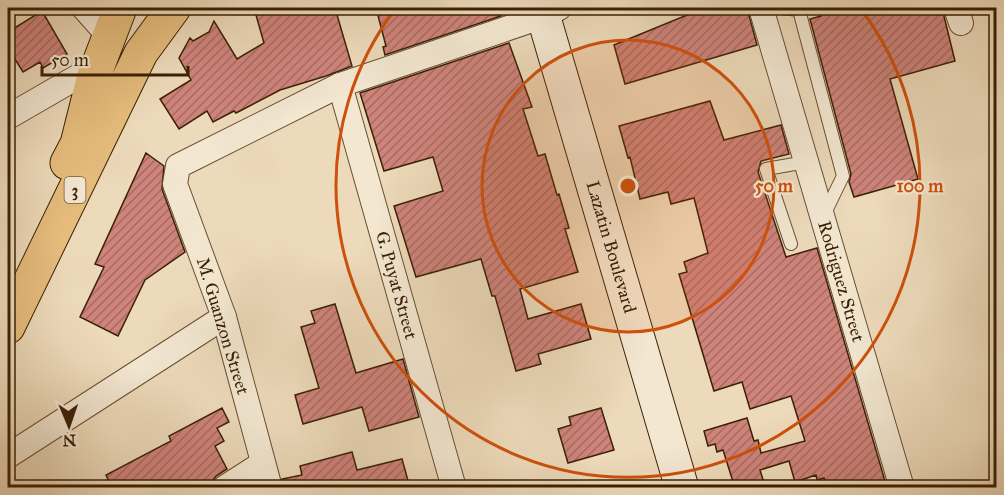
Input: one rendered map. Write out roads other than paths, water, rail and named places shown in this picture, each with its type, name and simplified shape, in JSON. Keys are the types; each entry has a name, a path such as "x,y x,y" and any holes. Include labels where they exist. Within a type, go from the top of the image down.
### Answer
{"highway":[{"name":"3","path":"8,280 77,144 141,8"},
{"name":"3","path":"8,327 162,8"},
{"name":"3","path":"141,52 174,8"},
{"name":"3","path":"77,144 94,75 114,21"}],"main road":[{"name":"Lazatin Boulevard","path":"548,10 682,488"}],"street":[{"path":"84,8 114,21"},
{"name":"Rodriguez Street","path":"761,8 902,488"},
{"path":"340,85 548,10"},
{"path":"8,117 79,76 94,75"},
{"name":"M. Guanzon Street","path":"270,488 224,316 175,184 178,166 340,85"},
{"name":"G. Puyat Street","path":"340,85 454,488"},
{"path":"8,456 224,316"},
{"path":"224,488 263,463"}],"lane":[{"path":"782,8 799,10 843,176 823,218"},
{"path":"791,244 766,169 806,162"}]}
